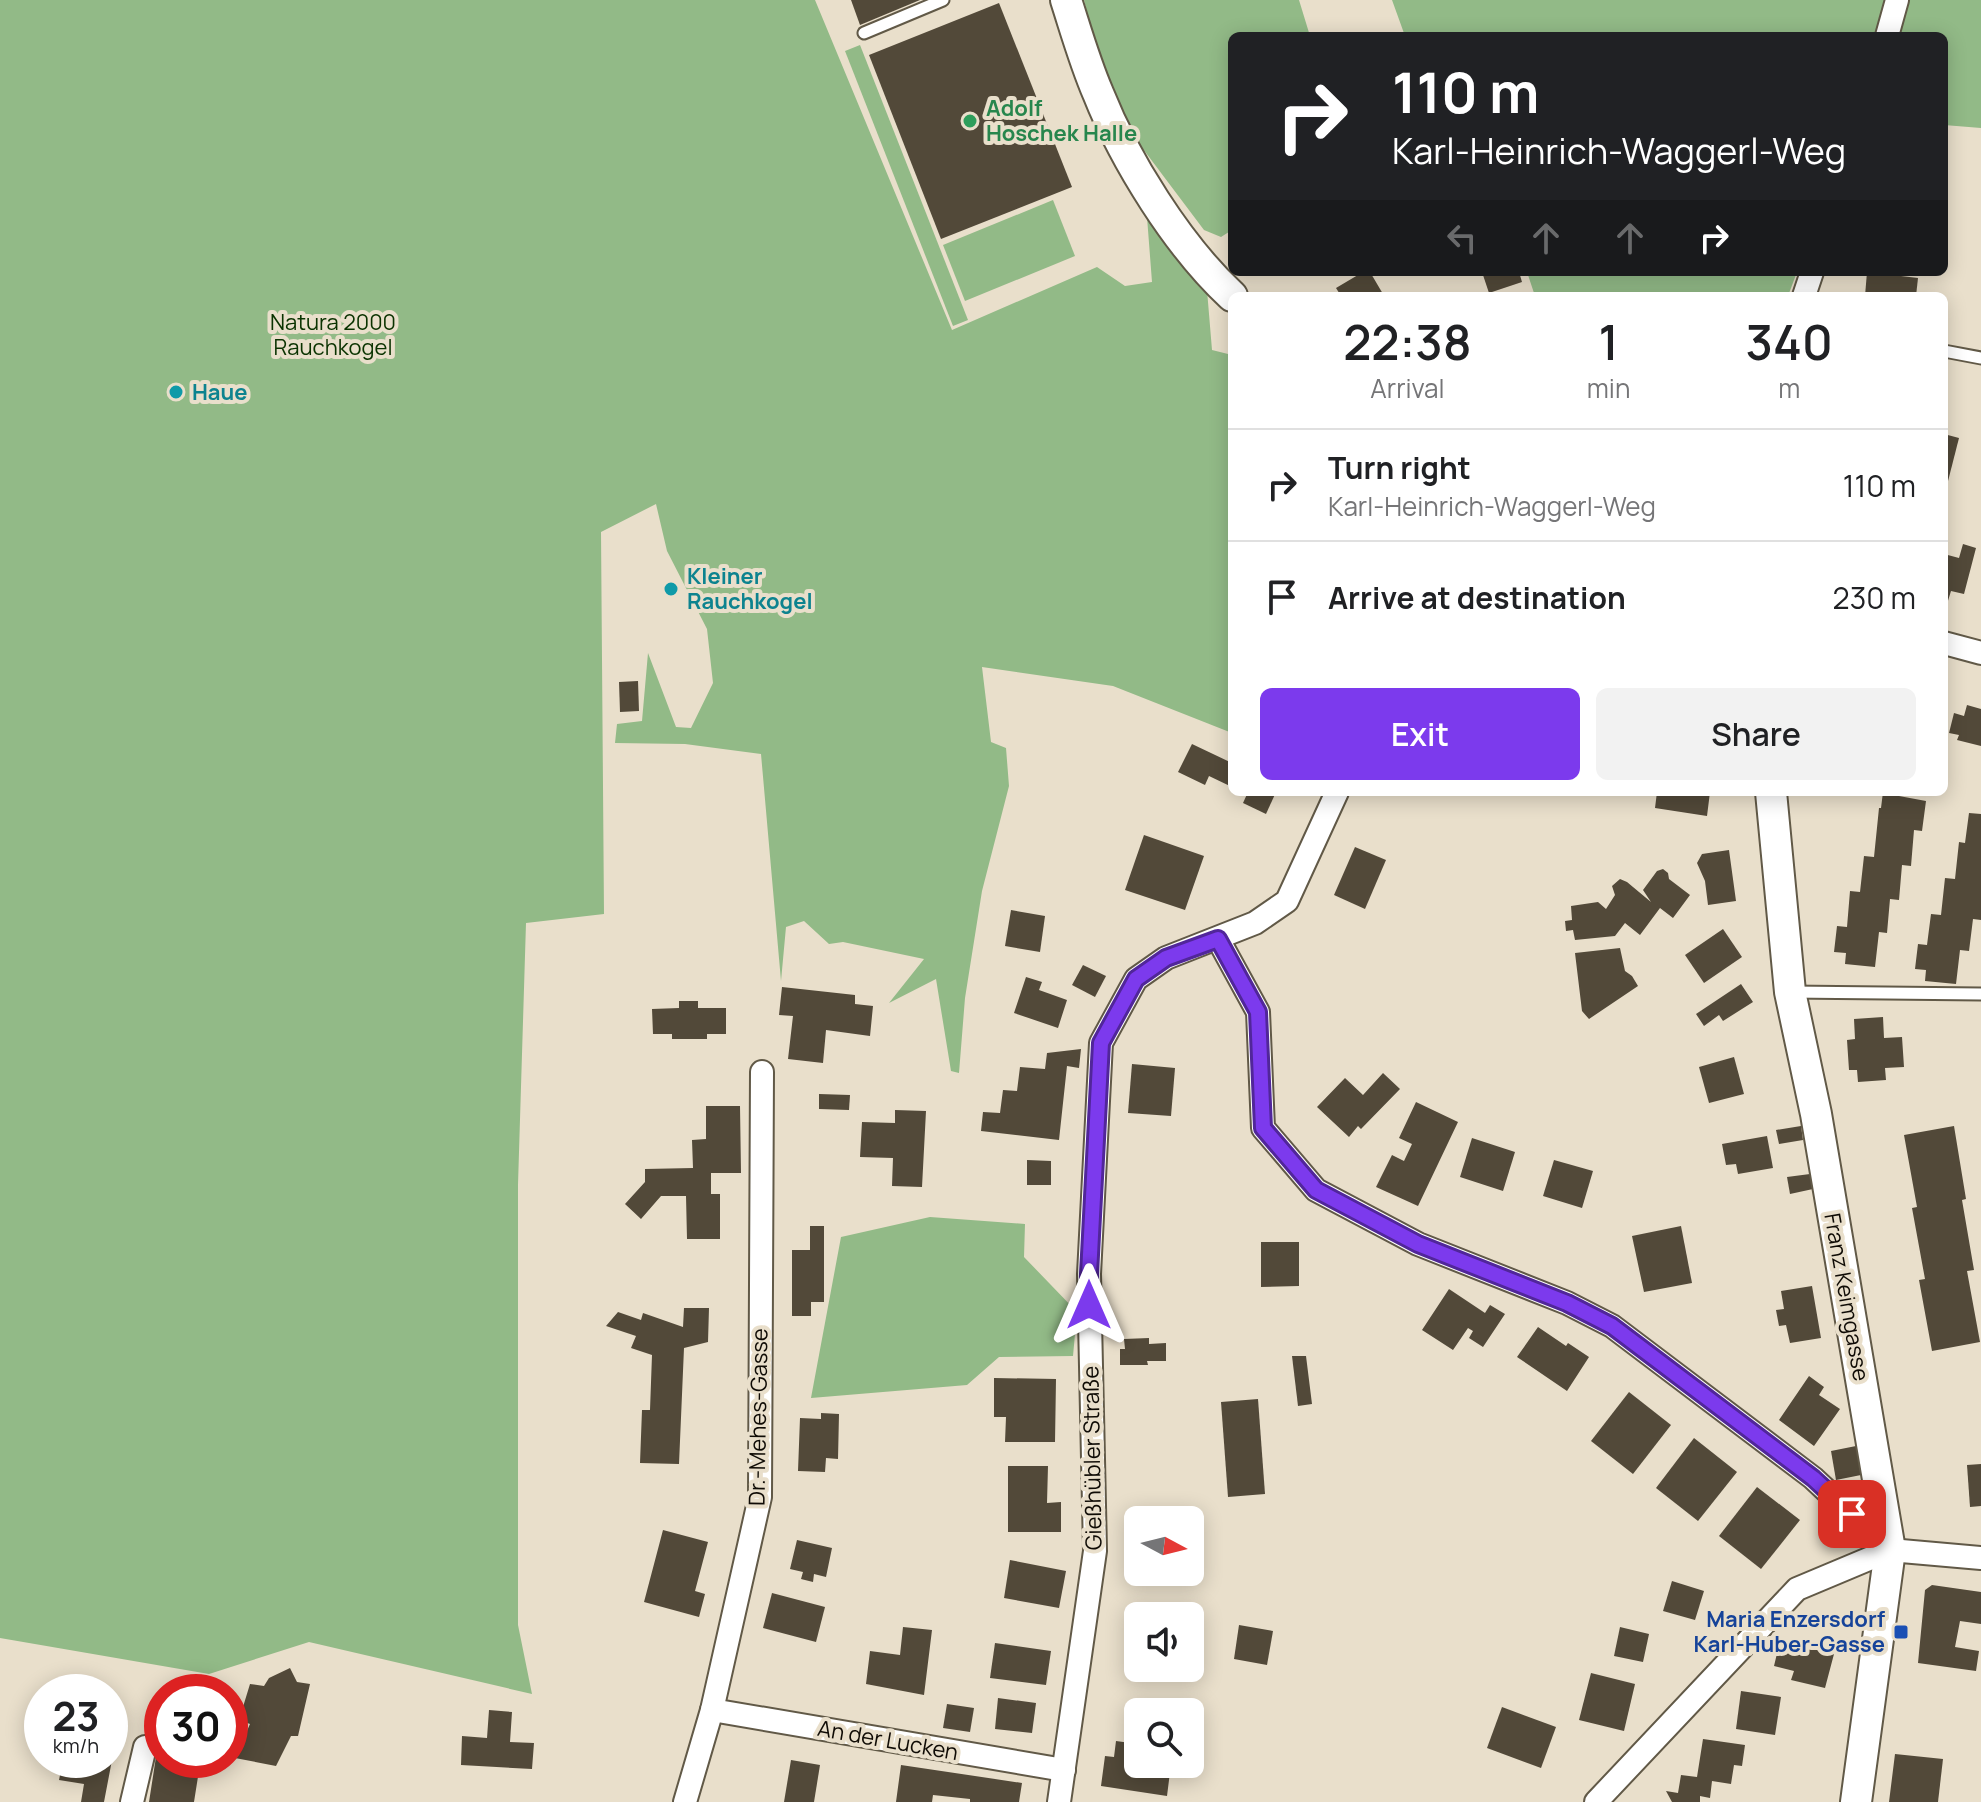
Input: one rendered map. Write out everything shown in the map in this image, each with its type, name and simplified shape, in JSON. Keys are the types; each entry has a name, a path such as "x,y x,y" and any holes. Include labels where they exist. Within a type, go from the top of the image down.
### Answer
{"main road":[{"path":"1066,0 1097,92 1116,134 1178,235 1228,292"},
{"name":"Franz Keimgasse","path":"1771,796 1790,992 1816,1114 1890,1550 1856,1802"}],"street":[{"path":"1888,32 1897,0"},
{"path":"1948,644 1981,653"},
{"name":"Gießhübler Straße","path":"1059,1802 1095,1551 1089,1274 1101,1043 1136,979 1166,958 1255,923 1287,901 1335,796"},
{"path":"1218,939 1258,1012 1263,1128 1316,1190 1418,1244 1567,1303 1612,1326 1813,1478 1890,1550"},
{"name":"Dr.-Mehes-Gasse","path":"685,1802 712,1710 760,1497 762,1072"},
{"path":"1596,1802 1797,1589 1890,1550 1981,1558"},
{"name":"An der Lucken","path":"712,1710 1064,1770"},
{"path":"132,1802 144,1751"}],"lane":[{"path":"864,33 943,0"},
{"path":"1948,352 1981,358"},
{"path":"1790,992 1981,994"}],"green space":[{"name":"Natura 2000 Rauchkogel","path":"0,0 815,0 952,330 1097,267 1125,286 1152,282 1146,204 1207,290 1212,350 1228,354 1228,731 1113,686 982,667 991,742 1006,748 1009,786 982,891 965,998 959,1073 951,1071 936,979 889,1003 924,959 843,942 829,944 804,921 786,927 781,981 761,754 685,744 615,743 617,724 642,721 648,653 676,727 691,728 713,683 707,629 667,551 656,504 601,532 604,914 526,923 518,1185 518,1625 532,1694 309,1642 209,1674 0,1638"},
{"path":"1084,0 1299,0 1309,32 1228,32 1228,233 1221,237 1204,230 1128,129 1091,29"},
{"path":"1392,0 1981,0 1981,128 1948,125 1948,32 1404,32"},
{"path":"860,45 968,320 953,326 845,51"},
{"path":"1053,200 1075,256 965,301 943,245"},
{"path":"1528,276 1796,276 1790,292 1534,292"},
{"path":"930,1217 1025,1224 1024,1257 1077,1312 1073,1356 999,1357 967,1385 811,1398 841,1237"}],"building":[{"path":"851,0 920,0 860,25"},
{"name":"Adolf Hoschek Halle","path":"999,3 1072,187 941,239 869,55"},
{"path":"1356,276 1372,276 1382,292 1338,292 1336,288"},
{"path":"1483,276 1520,276 1522,282 1489,292"},
{"path":"1867,276 1918,278 1916,292 1865,292"},
{"path":"1948,435 1959,438 1948,481"},
{"path":"1963,544 1976,548 1964,594 1951,591 1948,601 1948,555 1959,558"},
{"path":"638,681 639,711 620,712 619,682"},
{"path":"1967,705 1981,709 1981,746 1957,740 1959,735 1949,733 1954,713 1964,716"},
{"path":"1192,744 1228,761 1228,785 1209,776 1205,785 1178,772"},
{"path":"1246,796 1274,796 1266,814 1243,803"},
{"path":"1656,796 1710,796 1707,816 1655,808"},
{"path":"1882,796 1926,801 1922,831 1914,830 1911,866 1902,865 1899,900 1890,899 1887,933 1879,932 1875,967 1845,964 1846,953 1834,952 1837,926 1847,927 1850,891 1860,892 1864,856 1874,857"},
{"path":"1969,813 1981,814 1981,920 1973,919 1969,951 1960,950 1956,984 1925,981 1926,970 1915,969 1918,944 1927,945 1931,914 1941,915 1945,878 1955,879 1959,842 1965,843"},
{"path":"1144,835 1204,856 1185,910 1125,890"},
{"path":"1355,847 1386,860 1365,909 1334,895"},
{"path":"1729,850 1736,901 1708,905 1705,881 1697,863 1702,854"},
{"path":"1663,869 1669,879 1690,895 1673,918 1660,908 1640,935 1625,923 1615,936 1575,940 1573,930 1566,931 1565,921 1572,920 1571,906 1598,902 1606,909 1615,895 1612,886 1620,879 1651,902 1643,890 1657,871"},
{"path":"1011,910 1045,916 1040,952 1005,946"},
{"path":"1723,929 1742,957 1704,983 1685,955"},
{"path":"1620,948 1625,971 1638,986 1589,1019 1582,1011 1575,953"},
{"path":"1083,965 1106,976 1095,997 1072,985"},
{"path":"1026,977 1042,982 1039,990 1067,1000 1058,1028 1014,1013"},
{"path":"1741,984 1753,1002 1723,1021 1719,1015 1704,1026 1696,1014"},
{"path":"782,987 855,995 855,1004 873,1006 870,1036 826,1030 823,1063 788,1059 793,1016 779,1015"},
{"path":"679,1001 698,1001 698,1008 726,1008 726,1034 707,1034 707,1039 672,1039 672,1034 653,1034 652,1009 679,1008"},
{"path":"1883,1017 1884,1038 1902,1037 1904,1067 1885,1068 1886,1080 1858,1082 1857,1070 1849,1070 1847,1040 1855,1039 1854,1019"},
{"path":"1081,1049 1079,1068 1067,1066 1059,1140 981,1131 983,1112 1000,1113 1003,1090 1017,1091 1020,1067 1045,1069 1047,1053"},
{"path":"1734,1057 1744,1094 1709,1103 1699,1067"},
{"path":"1132,1064 1175,1068 1171,1116 1128,1113"},
{"path":"1383,1073 1400,1089 1349,1137 1317,1107 1345,1078 1363,1095"},
{"path":"819,1094 850,1095 849,1110 819,1109"},
{"path":"1416,1102 1458,1122 1418,1206 1376,1187 1392,1155 1404,1161 1412,1144 1399,1138"},
{"path":"706,1106 740,1106 741,1173 711,1173 711,1194 720,1194 720,1239 687,1239 686,1196 661,1196 641,1219 625,1204 645,1182 645,1169 693,1168 692,1140 706,1139"},
{"path":"895,1110 926,1111 922,1187 892,1186 893,1158 860,1157 862,1122 895,1123"},
{"path":"1801,1126 1803,1140 1779,1144 1776,1130"},
{"path":"1954,1126 1974,1270 1967,1271 1980,1342 1932,1351 1919,1280 1925,1279 1912,1208 1917,1207 1904,1135"},
{"path":"1767,1136 1773,1168 1738,1174 1736,1164 1726,1165 1722,1144"},
{"path":"1472,1138 1515,1152 1503,1191 1460,1177"},
{"path":"1027,1160 1051,1161 1051,1185 1027,1185"},
{"path":"1554,1160 1593,1171 1582,1208 1543,1196"},
{"path":"1810,1174 1813,1189 1790,1194 1787,1177"},
{"path":"810,1226 824,1226 824,1302 811,1302 811,1316 792,1316 792,1250 810,1250"},
{"path":"1681,1226 1692,1283 1644,1292 1632,1236"},
{"path":"1261,1242 1299,1242 1299,1286 1261,1287"},
{"path":"1812,1286 1821,1338 1790,1343 1786,1325 1779,1326 1776,1310 1784,1309 1781,1291"},
{"path":"1449,1289 1485,1313 1490,1305 1505,1314 1483,1347 1469,1338 1473,1331 1468,1328 1453,1350 1422,1330"},
{"path":"684,1308 709,1308 708,1342 684,1348 679,1464 640,1463 642,1410 650,1410 652,1355 631,1348 636,1336 606,1326 618,1312 641,1320 643,1313 683,1327"},
{"path":"1538,1327 1589,1357 1567,1391 1517,1357"},
{"path":"1149,1338 1149,1344 1166,1343 1166,1361 1147,1361 1148,1365 1120,1365 1120,1349 1125,1349 1124,1339"},
{"path":"1292,1356 1306,1356 1312,1404 1298,1406"},
{"path":"1809,1376 1824,1387 1819,1395 1840,1409 1814,1446 1779,1420"},
{"path":"994,1378 1056,1379 1055,1442 1005,1442 1006,1417 994,1417"},
{"path":"1629,1392 1671,1425 1633,1474 1591,1441"},
{"path":"1258,1399 1265,1494 1228,1497 1221,1402"},
{"path":"821,1413 839,1414 838,1459 826,1458 825,1472 798,1471 800,1418 821,1419"},
{"path":"1694,1438 1737,1472 1698,1521 1656,1488"},
{"path":"1856,1446 1861,1475 1836,1480 1831,1451"},
{"path":"1981,1464 1981,1506 1970,1507 1967,1465"},
{"path":"1008,1466 1048,1466 1047,1503 1061,1502 1061,1532 1008,1532"},
{"path":"1757,1487 1800,1520 1761,1569 1719,1536"},
{"path":"663,1530 708,1542 695,1591 705,1594 699,1617 644,1602"},
{"path":"797,1540 832,1548 826,1577 814,1574 813,1582 801,1579 803,1572 790,1569"},
{"path":"1010,1560 1066,1571 1059,1608 1004,1598"},
{"path":"1672,1581 1704,1591 1695,1620 1663,1611"},
{"path":"1932,1585 1981,1592 1981,1624 1960,1621 1955,1647 1979,1651 1976,1671 1918,1663 1925,1590"},
{"path":"772,1593 825,1607 816,1642 763,1628"},
{"path":"1239,1625 1273,1631 1267,1665 1234,1659"},
{"path":"903,1627 932,1630 924,1695 866,1684 870,1651 900,1655"},
{"path":"1620,1627 1649,1634 1643,1662 1614,1656"},
{"path":"1780,1641 1834,1654 1825,1688 1791,1680 1794,1671 1774,1666"},
{"path":"995,1643 1051,1651 1046,1685 990,1678"},
{"path":"290,1668 297,1682 310,1684 298,1736 291,1736 276,1766 248,1761 248,1691 250,1684 264,1686 269,1678"},
{"path":"1591,1673 1635,1684 1624,1731 1579,1720"},
{"path":"1741,1691 1781,1697 1775,1735 1736,1729"},
{"path":"998,1698 1036,1703 1032,1733 995,1729"},
{"path":"947,1704 974,1708 970,1732 943,1728"},
{"path":"1502,1707 1556,1727 1541,1768 1487,1748"},
{"path":"489,1710 512,1712 510,1742 534,1743 532,1769 461,1765 462,1736 487,1738"},
{"path":"1703,1739 1745,1745 1742,1766 1734,1765 1731,1784 1712,1781 1710,1798 1700,1796 1700,1802 1672,1802 1666,1791 1678,1793 1681,1775 1697,1777"},
{"path":"1116,1741 1124,1742 1124,1778 1169,1778 1167,1796 1101,1786 1105,1756 1114,1757"},
{"path":"1895,1754 1943,1759 1938,1802 1889,1802"},
{"path":"791,1760 820,1765 814,1802 784,1802"},
{"path":"901,1765 1022,1783 1019,1802 970,1802 970,1799 933,1795 932,1802 896,1802"},
{"path":"109,1778 104,1802 81,1802 84,1784 59,1780"},
{"path":"153,1778 198,1778 194,1802 149,1802"}],"place":[{"name":"Adolf Hoschek Halle","path":"970,121"},
{"name":"Haue","path":"176,392"},
{"name":"Kleiner Rauchkogel","path":"671,589"},
{"name":"Maria Enzersdorf Karl-Huber-Gasse","path":"1901,1632"}],"route":[{"path":"1089,1305 1101,1043 1136,979 1166,958 1218,939 1258,1012 1263,1128 1316,1190 1418,1244 1567,1303 1612,1326 1813,1478 1852,1514"}]}
